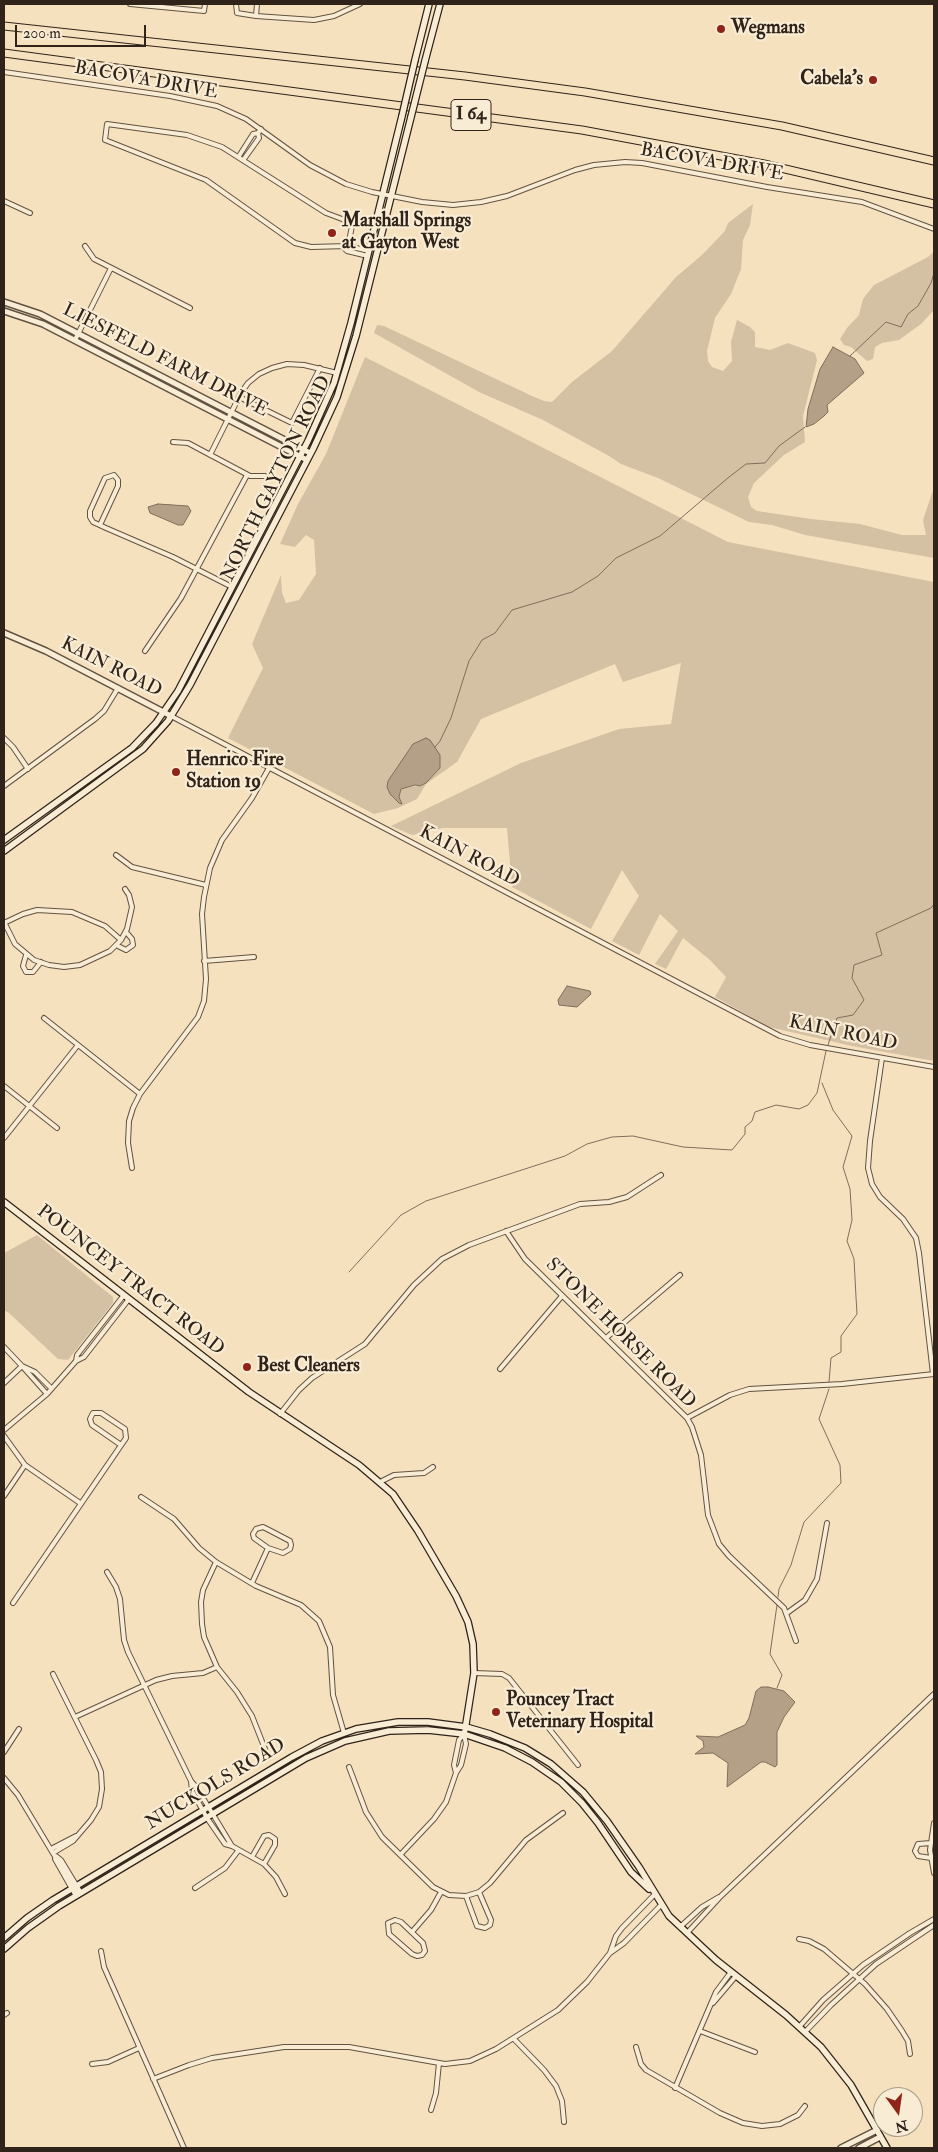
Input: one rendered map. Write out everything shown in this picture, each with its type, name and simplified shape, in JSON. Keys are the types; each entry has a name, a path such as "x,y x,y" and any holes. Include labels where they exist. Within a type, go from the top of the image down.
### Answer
{"highway":[{"name":"I 64","path":"4,26 465,76 585,92 782,126 934,161"},
{"name":"I 64","path":"4,53 591,132 764,164 934,204"}],"main road":[{"name":"NORTH GAYTON ROAD","path":"4,840 132,748 148,733 178,691 304,450 322,413 337,373 369,253 429,4"},
{"name":"NORTH GAYTON ROAD","path":"4,851 136,754 154,738 171,716 190,685 307,460 327,419 348,367 440,4"},
{"name":"POUNCEY TRACT ROAD","path":"4,1202 280,1414 359,1465 392,1494 412,1520 465,1614 473,1644 474,1672 464,1734"},
{"name":"NUCKOLS ROAD","path":"4,1938 38,1910 308,1748 344,1732 398,1722 428,1722 466,1727"},
{"path":"466,1727 525,1748 551,1764 574,1783 607,1820 639,1867 661,1905 680,1927 821,2047 852,2085 873,2123"},
{"name":"NUCKOLS ROAD","path":"4,1949 40,1919 306,1758 345,1741 375,1733 404,1730 464,1734"},
{"path":"464,1734 490,1742 521,1756 561,1782 588,1810 631,1872 655,1894"},
{"path":"880,2137 887,2148"}],"street":[{"path":"130,4 204,11 205,4"},
{"path":"236,4 237,12 256,16 314,20 334,16 360,4"},
{"path":"256,16 257,4"},
{"name":"BACOVA DRIVE","path":"4,72 170,96 217,106 246,119 298,158 328,176 346,184 392,196 440,204 467,204 507,196 575,170 594,165 642,163 862,202 934,229"},
{"path":"346,247 352,226 350,222 326,213 239,156 209,141 194,136 107,124 105,140 206,180 295,243 311,247 346,247 369,253"},
{"path":"239,156 253,134 260,131"},
{"path":"244,159 258,138 260,131"},
{"path":"246,146 251,150"},
{"path":"4,201 30,213"},
{"path":"85,246 94,259 190,308"},
{"path":"75,340 111,268"},
{"name":"LIESFELD FARM DRIVE","path":"4,302 40,314 310,453"},
{"name":"LIESFELD FARM DRIVE","path":"4,311 34,320 75,340 307,460"},
{"path":"210,455 248,382 272,368 287,364 320,368 337,373"},
{"path":"239,397 292,423 320,368"},
{"path":"173,442 186,442 247,475 265,476"},
{"path":"100,525 118,486 118,480 114,475 105,478 90,511 91,520 100,525 196,569 232,587"},
{"path":"145,651 181,598 247,475"},
{"name":"KAIN ROAD","path":"4,634 46,651 118,688 780,1036 810,1045 934,1067"},
{"path":"4,786 95,719 104,711 118,688"},
{"path":"4,738 13,747 28,769"},
{"path":"132,1168 128,1143 129,1121 140,1094 198,1017 206,991 202,914 210,868 222,840 252,798 269,768"},
{"path":"116,855 132,866 206,886"},
{"path":"121,940 104,926 90,918 72,912 37,910 4,922 15,944 26,955 41,962 64,966 80,964 96,958 116,945 121,940 126,932 131,919 132,907 129,894 125,889"},
{"path":"116,945 126,950 132,945 132,939 126,932"},
{"path":"26,955 23,966 26,972 33,972 41,962"},
{"path":"204,960 254,957"},
{"path":"44,1018 140,1094"},
{"path":"4,1138 78,1044"},
{"path":"687,1418 730,1395 749,1389 842,1384 933,1374 916,1238 903,1219 880,1197 872,1184 868,1168 882,1058"},
{"path":"4,1086 58,1128"},
{"path":"280,1414 293,1396 312,1378 365,1344 414,1285 433,1266 459,1249 580,1204 609,1202 627,1197 661,1175"},
{"name":"STONE HORSE ROAD","path":"506,1231 520,1254 687,1418 701,1455 708,1515 719,1544 728,1556 779,1603 787,1613 796,1641"},
{"path":"606,1338 680,1275"},
{"path":"500,1370 562,1296"},
{"path":"4,1430 52,1388 76,1361 77,1355 126,1297"},
{"path":"4,1347 46,1394"},
{"path":"22,1366 35,1372 52,1388"},
{"path":"4,1383 22,1366"},
{"path":"13,1603 126,1438 125,1429 99,1412 91,1415 92,1425 121,1445"},
{"path":"4,1436 25,1465 80,1503"},
{"path":"4,1496 25,1465"},
{"path":"380,1482 394,1475 426,1473 432,1467"},
{"path":"141,1497 174,1519 200,1548 216,1562 252,1583 301,1605 318,1621 330,1647 333,1695 344,1732"},
{"path":"787,1613 806,1600 817,1579 827,1523"},
{"path":"263,1527 290,1541 291,1545 290,1549 283,1554 268,1548 254,1538 253,1534 256,1529 263,1527"},
{"path":"252,1583 268,1548"},
{"path":"216,1562 203,1590 200,1612 204,1638 217,1667 245,1704 258,1728 265,1749"},
{"path":"107,1572 116,1586 120,1599 125,1646 205,1809 225,1844 264,1864 276,1877 285,1894"},
{"path":"75,1717 163,1678 203,1673 217,1667"},
{"path":"474,1672 502,1674 509,1678 578,1765"},
{"path":"52,1851 76,1836 95,1814 101,1798 102,1781 98,1764 53,1674"},
{"path":"686,1933 720,1896 934,1694"},
{"path":"4,1752 19,1729"},
{"path":"456,1773 454,1765 459,1740 464,1734"},
{"path":"400,1854 440,1811 450,1794 456,1773 462,1765 466,1744 464,1734"},
{"path":"349,1767 370,1818 382,1837 441,1892 454,1896 466,1896 479,1892 490,1883 526,1840 563,1813"},
{"path":"4,1778 18,1795 52,1851 61,1860 78,1895"},
{"path":"934,1823 930,1842 934,1873"},
{"path":"252,1857 264,1836 270,1835 275,1838 276,1845 264,1864"},
{"path":"930,1842 918,1844 915,1850 918,1856 931,1858"},
{"path":"195,1888 216,1874 238,1851"},
{"path":"412,1932 431,1910 441,1892"},
{"path":"466,1896 476,1923 480,1928 486,1928 490,1925 491,1920 479,1892"},
{"path":"610,1954 616,1936 622,1928 655,1894"},
{"path":"680,1927 702,1907 720,1896"},
{"path":"153,2079 212,2058 284,2047 349,2047 439,2063 456,2064 470,2061 514,2039 567,2003 610,1954 624,1943 661,1905"},
{"path":"799,2027 823,2000 853,1973 888,1947 934,1918"},
{"path":"392,1920 398,1921 412,1932 425,1945 425,1951 422,1955 412,1954 390,1934 388,1923 392,1920"},
{"path":"805,2032 859,1978 887,1955 934,1925"},
{"path":"799,1939 816,1944 859,1978 895,2020 908,2041 910,2054"},
{"path":"101,1951 104,1967 184,2148"},
{"path":"676,2088 716,1992 734,1974"},
{"path":"700,2031 755,2052"},
{"path":"514,2039 544,2070 556,2086 562,2101 564,2122"},
{"path":"636,2047 643,2068 728,2117 752,2126 771,2126 787,2122 798,2115 805,2106"},
{"path":"92,2064 108,2062 139,2048"},
{"path":"431,2110 436,2093 439,2063"},
{"path":"841,2148 873,2132"},
{"path":"859,2148 880,2137"}],"shaded area":[{"path":"753,204 750,225 743,240 741,269 731,294 715,318 707,351 708,361 712,367 723,371 732,361 731,342 737,320 755,332 755,347 770,350 788,343 815,353 817,360 803,416 805,442 784,455 754,483 748,497 751,507 757,511 860,524 902,535 926,535 923,520 934,487 934,558 805,535 772,525 749,522 658,478 621,464 543,420 479,392 374,333 377,325 384,326 532,396 552,402 572,382 612,351 676,277 702,255 725,231 728,223"},
{"path":"934,251 934,310 921,324 899,340 882,343 875,347 873,359 867,361 851,347 844,345 840,339 859,315 863,299 874,285 928,257"},
{"path":"833,347 855,359 864,373 827,405 828,412 824,416 814,424 806,427 808,409 820,369"},
{"path":"365,357 728,542 934,582 934,1061 852,1046 769,1027 715,997 726,977 710,960 683,938 666,969 655,964 678,931 660,914 639,955 612,941 639,896 622,870 591,929 512,887 507,828 443,828 412,835 391,826 521,763 619,729 671,724 681,663 623,682 615,664 481,719 457,762 426,784 417,799 398,808 374,814 228,738 263,668 252,644 281,575 282,593 286,603 299,600 316,574 314,540 306,535 295,547 280,544 298,504 326,454","holes":["440,768 426,783 420,786 401,789 399,797 402,803 388,781"]},
{"path":"158,504 188,506 191,511 183,525 178,525 150,513 148,507"},
{"path":"426,738 430,740 440,755 440,768 426,783 420,786 415,785 401,789 399,797 402,804 399,803 390,794 387,787 388,781 413,744"},
{"path":"567,986 590,991 591,994 577,1007 559,1005 558,1000"},
{"path":"37,1235 113,1297 113,1303 68,1360 58,1359 4,1310 4,1253"},
{"path":"761,1687 784,1691 795,1702 784,1717 777,1732 777,1765 775,1767 761,1762 727,1787 728,1763 713,1753 695,1754 704,1747 703,1741 696,1736 718,1737 745,1725 749,1718 756,1691"}],"waterway":[{"path":"850,356 886,322 901,327 908,314 918,306 931,283 934,273"},
{"path":"435,747 451,718 469,661 482,640 495,633 512,610 572,592 598,576 616,558 660,536 746,464 765,463 779,446 805,427"},
{"path":"828,1045 837,1018 853,1015 864,1000 852,978 854,965 882,955 876,933 931,908 934,904"},
{"path":"349,1272 401,1215 426,1201 565,1156 587,1144 612,1137 633,1136 683,1147 732,1150 745,1134 745,1127 752,1121 755,1112 776,1105 799,1109 808,1105 817,1093 826,1051"},
{"path":"822,1083 833,1110 852,1136 843,1167 850,1189 852,1220 847,1241 854,1259 857,1314 841,1336 841,1352 831,1358 829,1382"},
{"path":"778,1597 779,1589 791,1565 804,1522 841,1483 840,1465 819,1419 829,1389"},
{"path":"777,1605 770,1654 782,1675 777,1688"}],"place":[{"name":"Wegmans","path":"721,29"},
{"name":"Cabela's","path":"873,80"},
{"name":"Marshall Springs at Gayton West","path":"332,233"},
{"name":"Henrico Fire Station 19","path":"176,772"},
{"name":"Best Cleaners","path":"247,1367"},
{"name":"Pouncey Tract Veterinary Hospital","path":"496,1712"}]}
